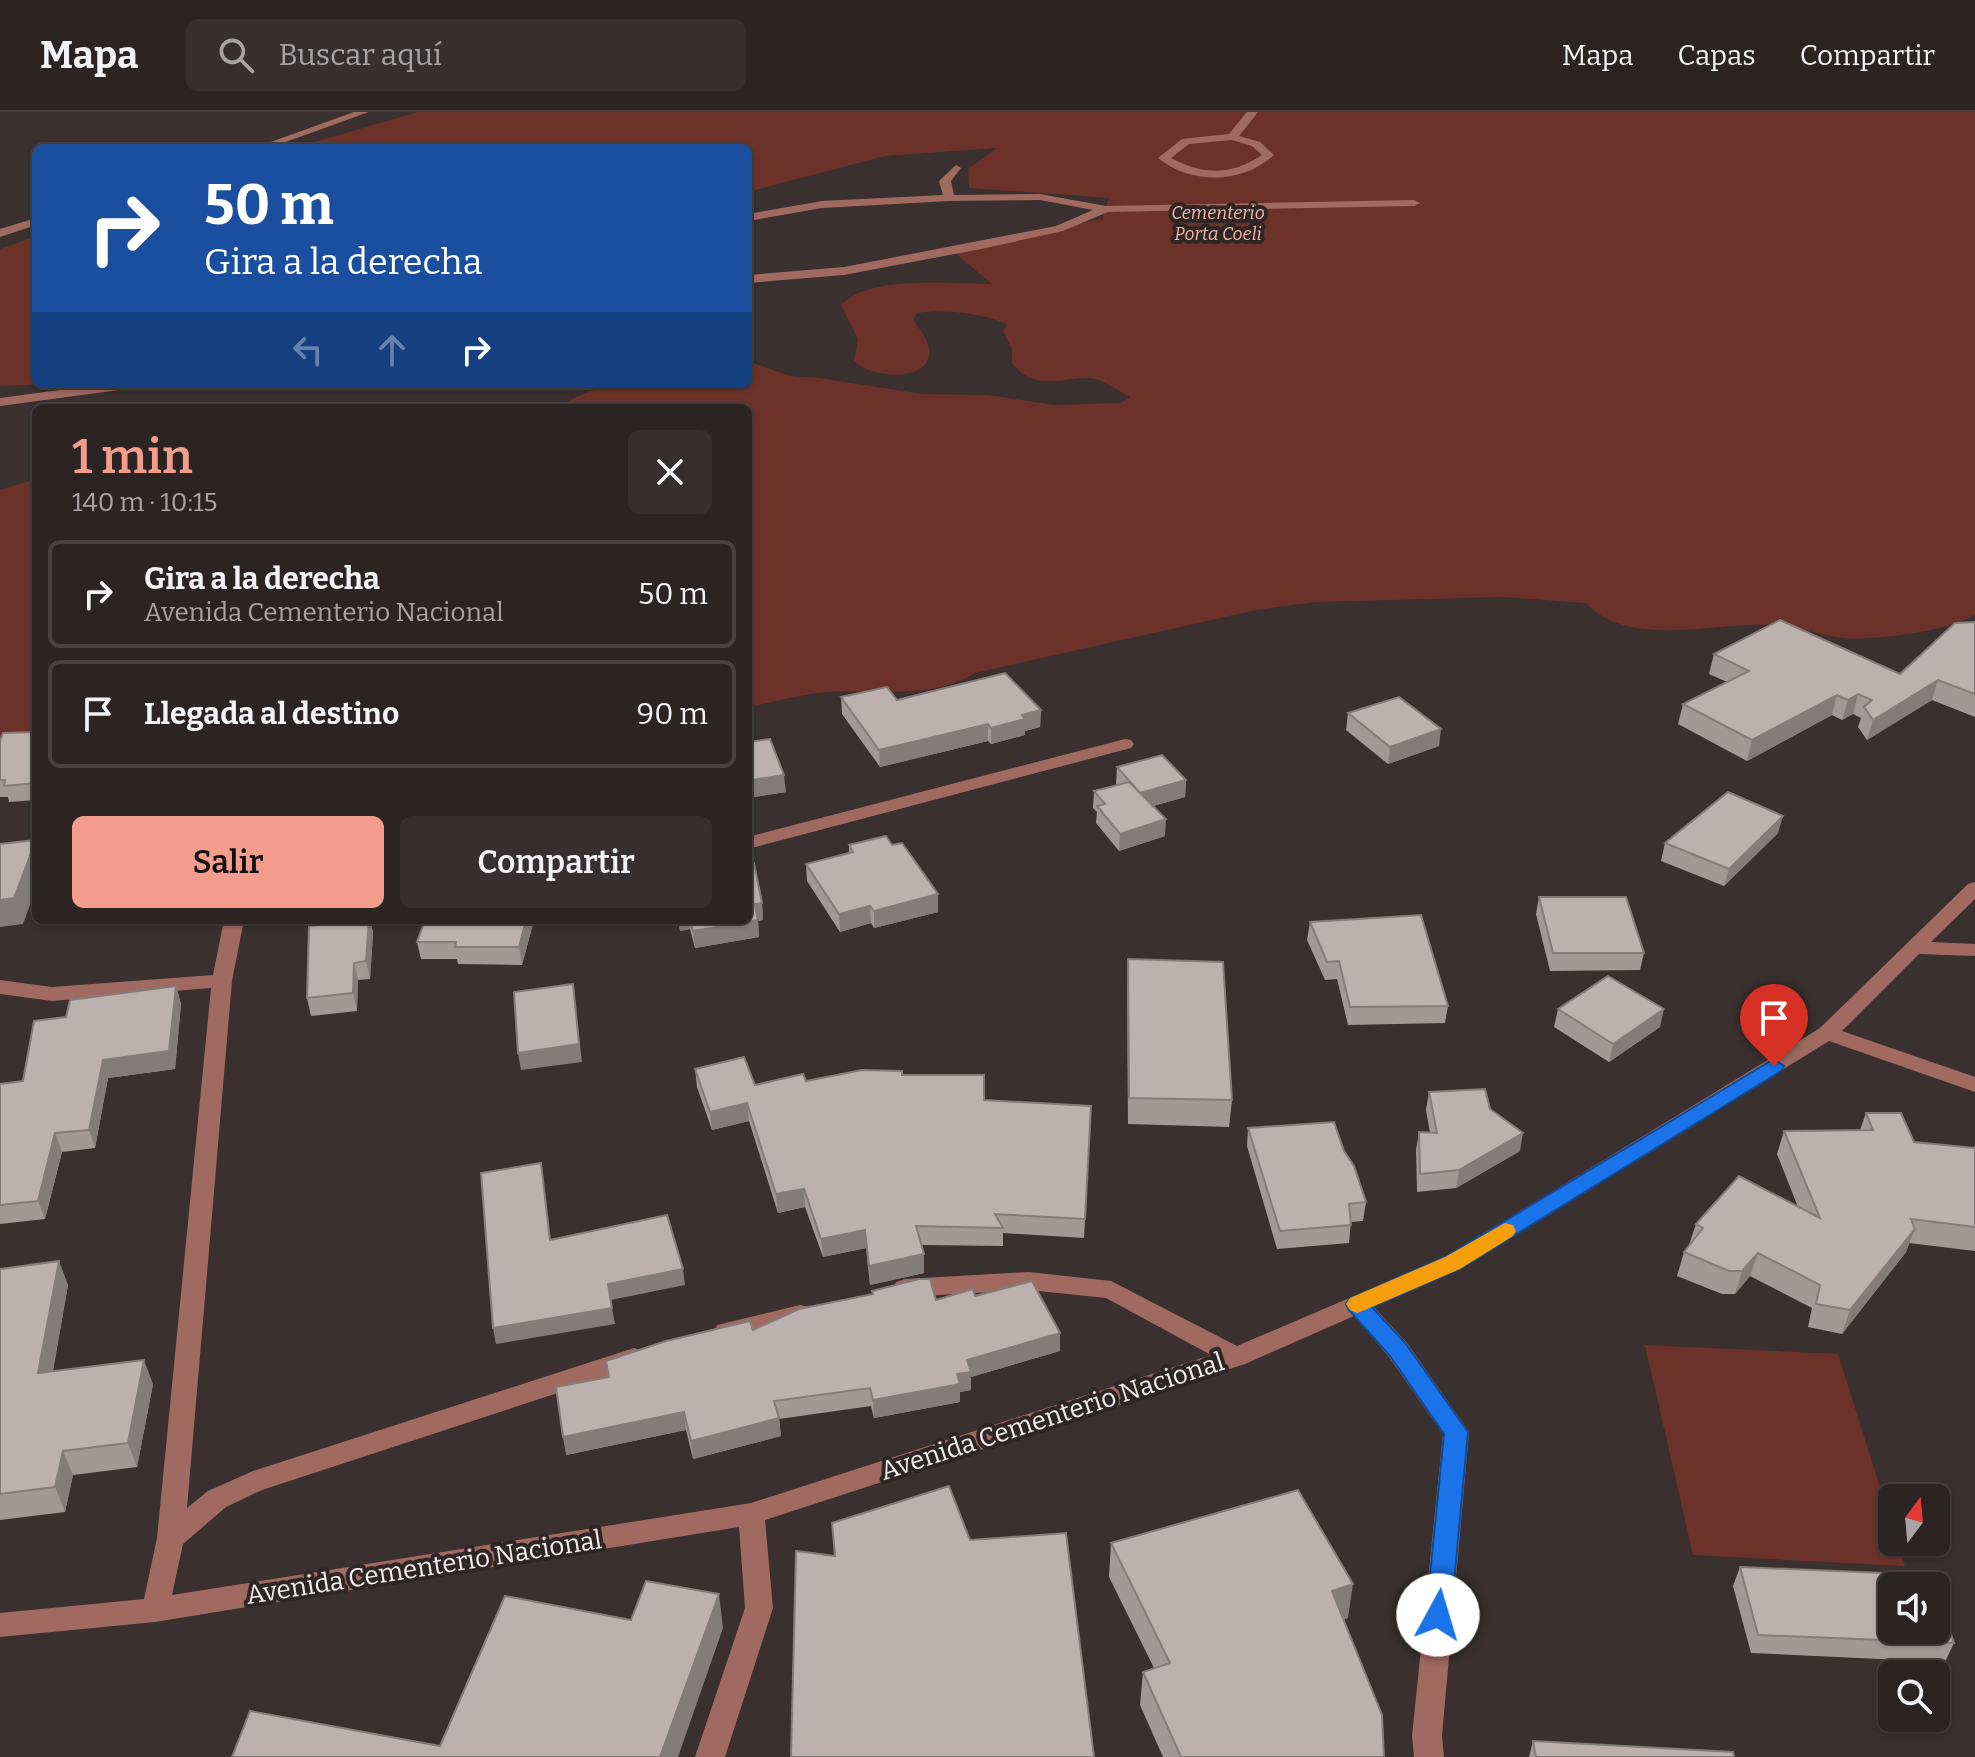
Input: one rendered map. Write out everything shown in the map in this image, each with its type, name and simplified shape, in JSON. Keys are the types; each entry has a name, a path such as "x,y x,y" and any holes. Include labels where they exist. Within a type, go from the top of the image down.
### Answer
{"street":[{"path":"271,144 364,112"},
{"path":"1232,137 1253,112"},
{"path":"1217,196 1269,155 1256,144 1232,137 1186,141 1163,158 1194,174 1244,172"},
{"path":"949,198 945,181 956,168"},
{"path":"752,279 844,271 1059,229 1106,209 1217,196 1414,203"},
{"path":"752,217 823,206 949,198 1040,197 1106,209"},
{"path":"0,233 32,222"},
{"path":"0,402 104,388"},
{"path":"752,842 1125,744"},
{"name":"Avenida Cementerio Nacional","path":"0,1625 155,1610 751,1514 1236,1357 1453,1263 1827,1033 1975,888"},
{"path":"155,1610 171,1538 222,981 233,924"},
{"path":"1913,948 1975,950"},
{"path":"0,987 52,994 222,981"},
{"path":"1827,1033 1975,1085"},
{"path":"874,1295 919,1285 1029,1281 1111,1290 1236,1357"},
{"path":"1357,1304 1398,1350 1456,1432 1427,1736 1429,1757"},
{"path":"696,1340 830,1306"},
{"path":"171,1538 217,1499 253,1482 652,1352"},
{"path":"710,1757 759,1608 751,1514"}],"green space":[{"name":"Cementerio Porta Coeli","path":"418,112 1975,112 1975,615 1929,630 1856,639 1776,625 1650,630 1626,626 1604,617 1586,603 1503,597 1315,602 1256,610 975,673 941,687 904,692 818,693 752,706 752,404 565,404 601,388 752,388 752,362 790,376 922,394 988,395 1054,405 1121,403 1130,397 1096,379 1032,379 1012,363 1012,349 1003,331 1007,324 963,313 917,313 913,320 929,349 926,364 918,370 895,375 870,370 854,360 858,339 841,305 854,295 891,285 935,282 992,284 950,249 1102,219 1109,198 969,188 968,169 997,148 885,156 752,191 752,144 308,144"},
{"path":"32,237 32,385 0,386 0,249"},
{"path":"32,480 32,733 0,741 0,490"},
{"path":"1645,1345 1838,1354 1879,1484 1878,1556 1902,1556 1905,1566 1693,1555"}],"building":[{"path":"1780,620 1900,674 1955,623 1975,622 1975,694 1938,680 1873,720 1864,707 1872,700 1858,694 1848,700 1837,695 1752,740 1683,704 1749,671 1714,654"},
{"path":"1005,673 1041,710 1022,715 1025,719 991,728 988,724 879,750 841,697 887,687 897,700"},
{"path":"1399,697 1441,729 1390,747 1348,713"},
{"path":"32,732 32,783 4,786 5,780 0,780 0,741 3,733"},
{"path":"770,739 784,775 752,780 752,741"},
{"path":"1162,755 1186,780 1140,793 1117,767"},
{"path":"1129,782 1166,819 1120,834 1097,806 1105,804 1094,791"},
{"path":"1728,792 1783,816 1729,869 1665,843"},
{"path":"886,836 892,845 902,843 938,894 874,911 870,906 839,914 806,864 853,852 849,845"},
{"path":"32,840 32,851 14,898 0,900 0,844"},
{"path":"752,863 762,903 755,904 758,920 752,921"},
{"path":"1539,897 1626,897 1644,953 1553,953"},
{"path":"1421,915 1448,1006 1350,1007 1339,961 1327,962 1310,922"},
{"path":"369,924 366,961 354,963 353,993 307,998 309,926"},
{"path":"424,924 525,924 519,947 455,947 456,942 417,942"},
{"path":"691,924 734,924 693,931"},
{"path":"1128,959 1223,962 1232,1100 1129,1098"},
{"path":"1608,976 1664,1009 1613,1044 1558,1009"},
{"path":"573,984 579,1044 518,1053 514,992"},
{"path":"176,986 169,1051 103,1060 89,1130 55,1133 38,1201 0,1205 0,1084 23,1081 34,1021 66,1017 70,1000"},
{"path":"744,1057 755,1085 803,1074 806,1081 862,1070 902,1071 902,1075 984,1075 984,1100 1091,1106 1085,1219 995,1214 1003,1228 916,1226 924,1254 869,1266 865,1230 821,1239 804,1189 776,1194 747,1103 710,1112 695,1069"},
{"path":"1485,1089 1490,1109 1523,1133 1459,1170 1420,1174 1419,1132 1437,1133 1429,1092"},
{"path":"1866,1113 1901,1113 1914,1142 1975,1148 1975,1227 1911,1219 1915,1229 1850,1310 1816,1304 1820,1285 1758,1253 1742,1271 1729,1271 1684,1252 1703,1228 1696,1224 1739,1176 1820,1218 1784,1131 1873,1130"},
{"path":"1334,1122 1366,1202 1349,1204 1351,1225 1280,1231 1248,1128"},
{"path":"541,1163 550,1240 667,1215 683,1269 608,1284 612,1308 493,1328 481,1173"},
{"path":"59,1261 38,1373 144,1360 128,1443 63,1451 55,1487 0,1494 0,1269"},
{"path":"930,1279 936,1300 973,1289 975,1296 1032,1281 1060,1333 967,1360 971,1372 957,1374 960,1384 873,1400 870,1388 774,1401 779,1418 691,1441 684,1412 563,1437 556,1387 609,1377 606,1361 666,1341 750,1321 753,1330 799,1309 873,1294 872,1291"},
{"path":"949,1486 970,1540 1066,1533 1094,1757 791,1757 796,1551 835,1556 832,1523"},
{"path":"1298,1490 1353,1584 1332,1591 1382,1715 1384,1757 1181,1757 1143,1672 1170,1663 1111,1543"},
{"path":"1740,1567 1878,1573 1878,1640 1758,1635"},
{"path":"646,1581 719,1594 660,1757 232,1757 250,1711 440,1746 505,1596 631,1620"},
{"path":"1533,1741 1733,1752 1734,1757 1536,1757"}],"slow traffic":[{"path":"1357,1304 1453,1263 1505,1231"}],"route":[{"path":"1438,1615 1456,1432 1398,1350 1357,1304 1453,1263 1774,1066"}]}
